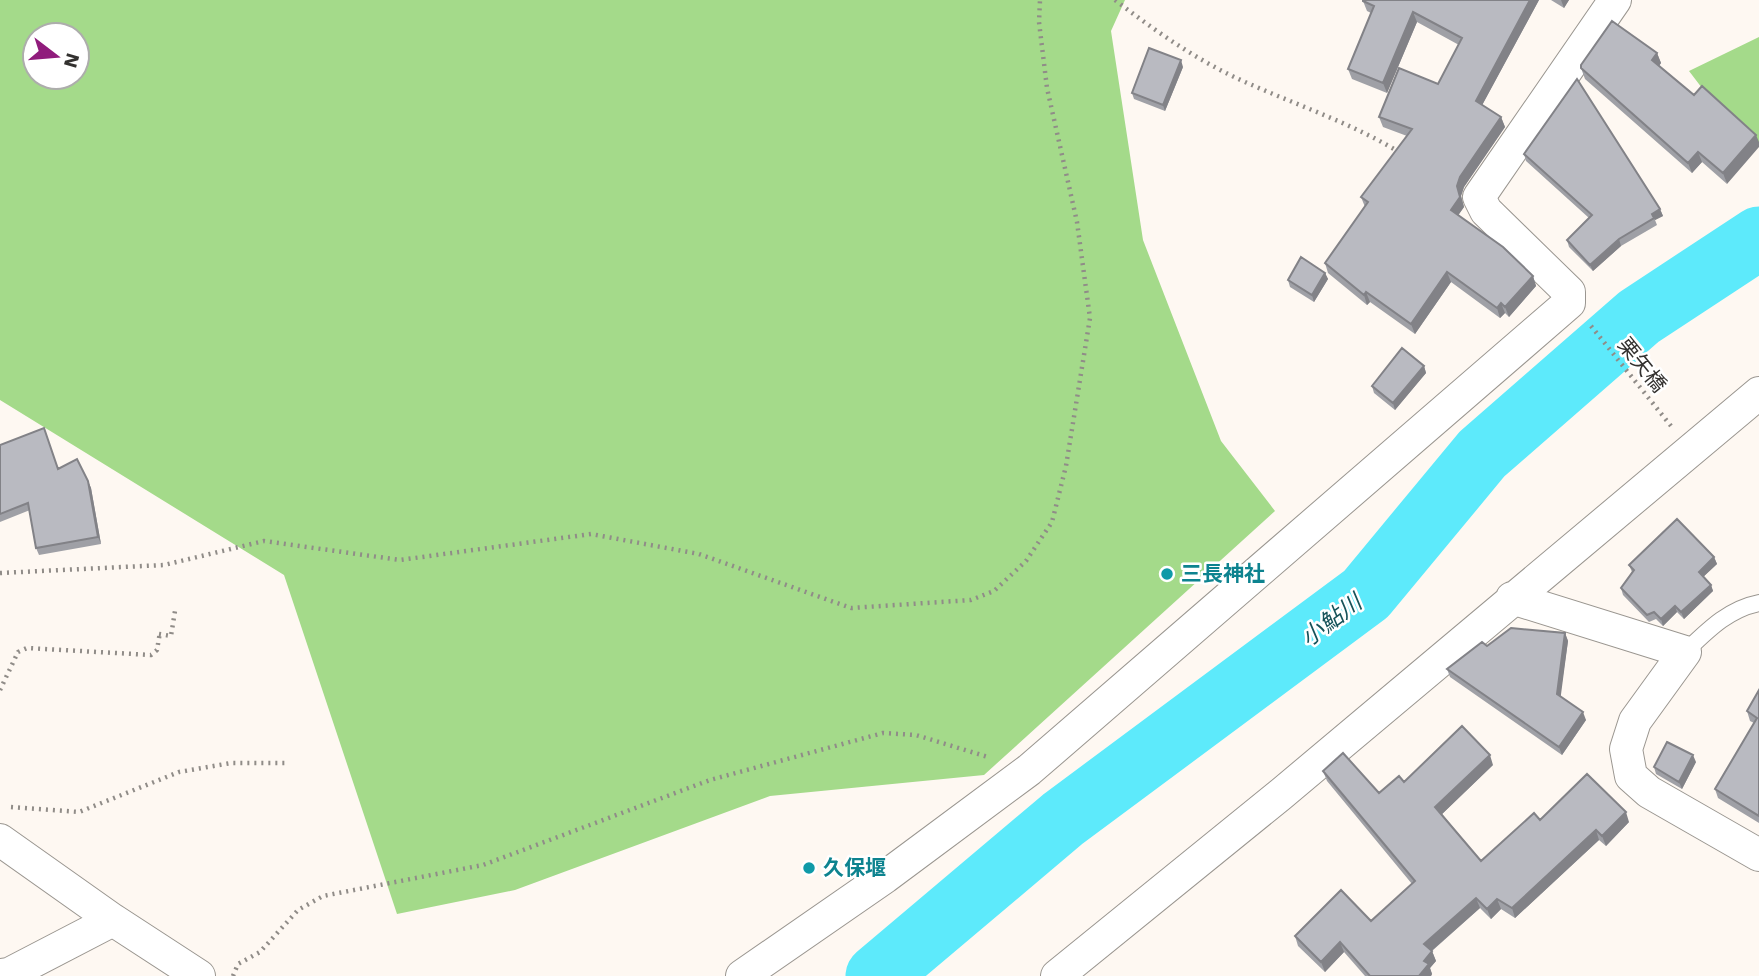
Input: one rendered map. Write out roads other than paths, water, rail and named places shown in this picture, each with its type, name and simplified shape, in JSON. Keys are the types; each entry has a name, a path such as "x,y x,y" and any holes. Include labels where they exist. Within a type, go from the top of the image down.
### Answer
{"street":[{"path":"742,976 885,877 1029,770 1569,303 1569,292 1486,211 1479,197 1615,0"},
{"path":"1057,976 1280,795 1759,393"},
{"path":"1512,598 1685,652 1635,721 1626,749 1631,776 1649,792 1759,855"},
{"path":"0,840 113,920 199,976"},
{"path":"0,975 9,974 113,920"}],"lane":[{"path":"1685,652 1718,621 1744,606 1759,603"}],"waterway":[{"name":"小鮎川","path":"877,976 1063,819 1366,594 1482,454 1639,317 1759,238"}],"place":[{"name":"三長神社","path":"1167,574"},
{"name":"久保堰","path":"809,868"}]}
